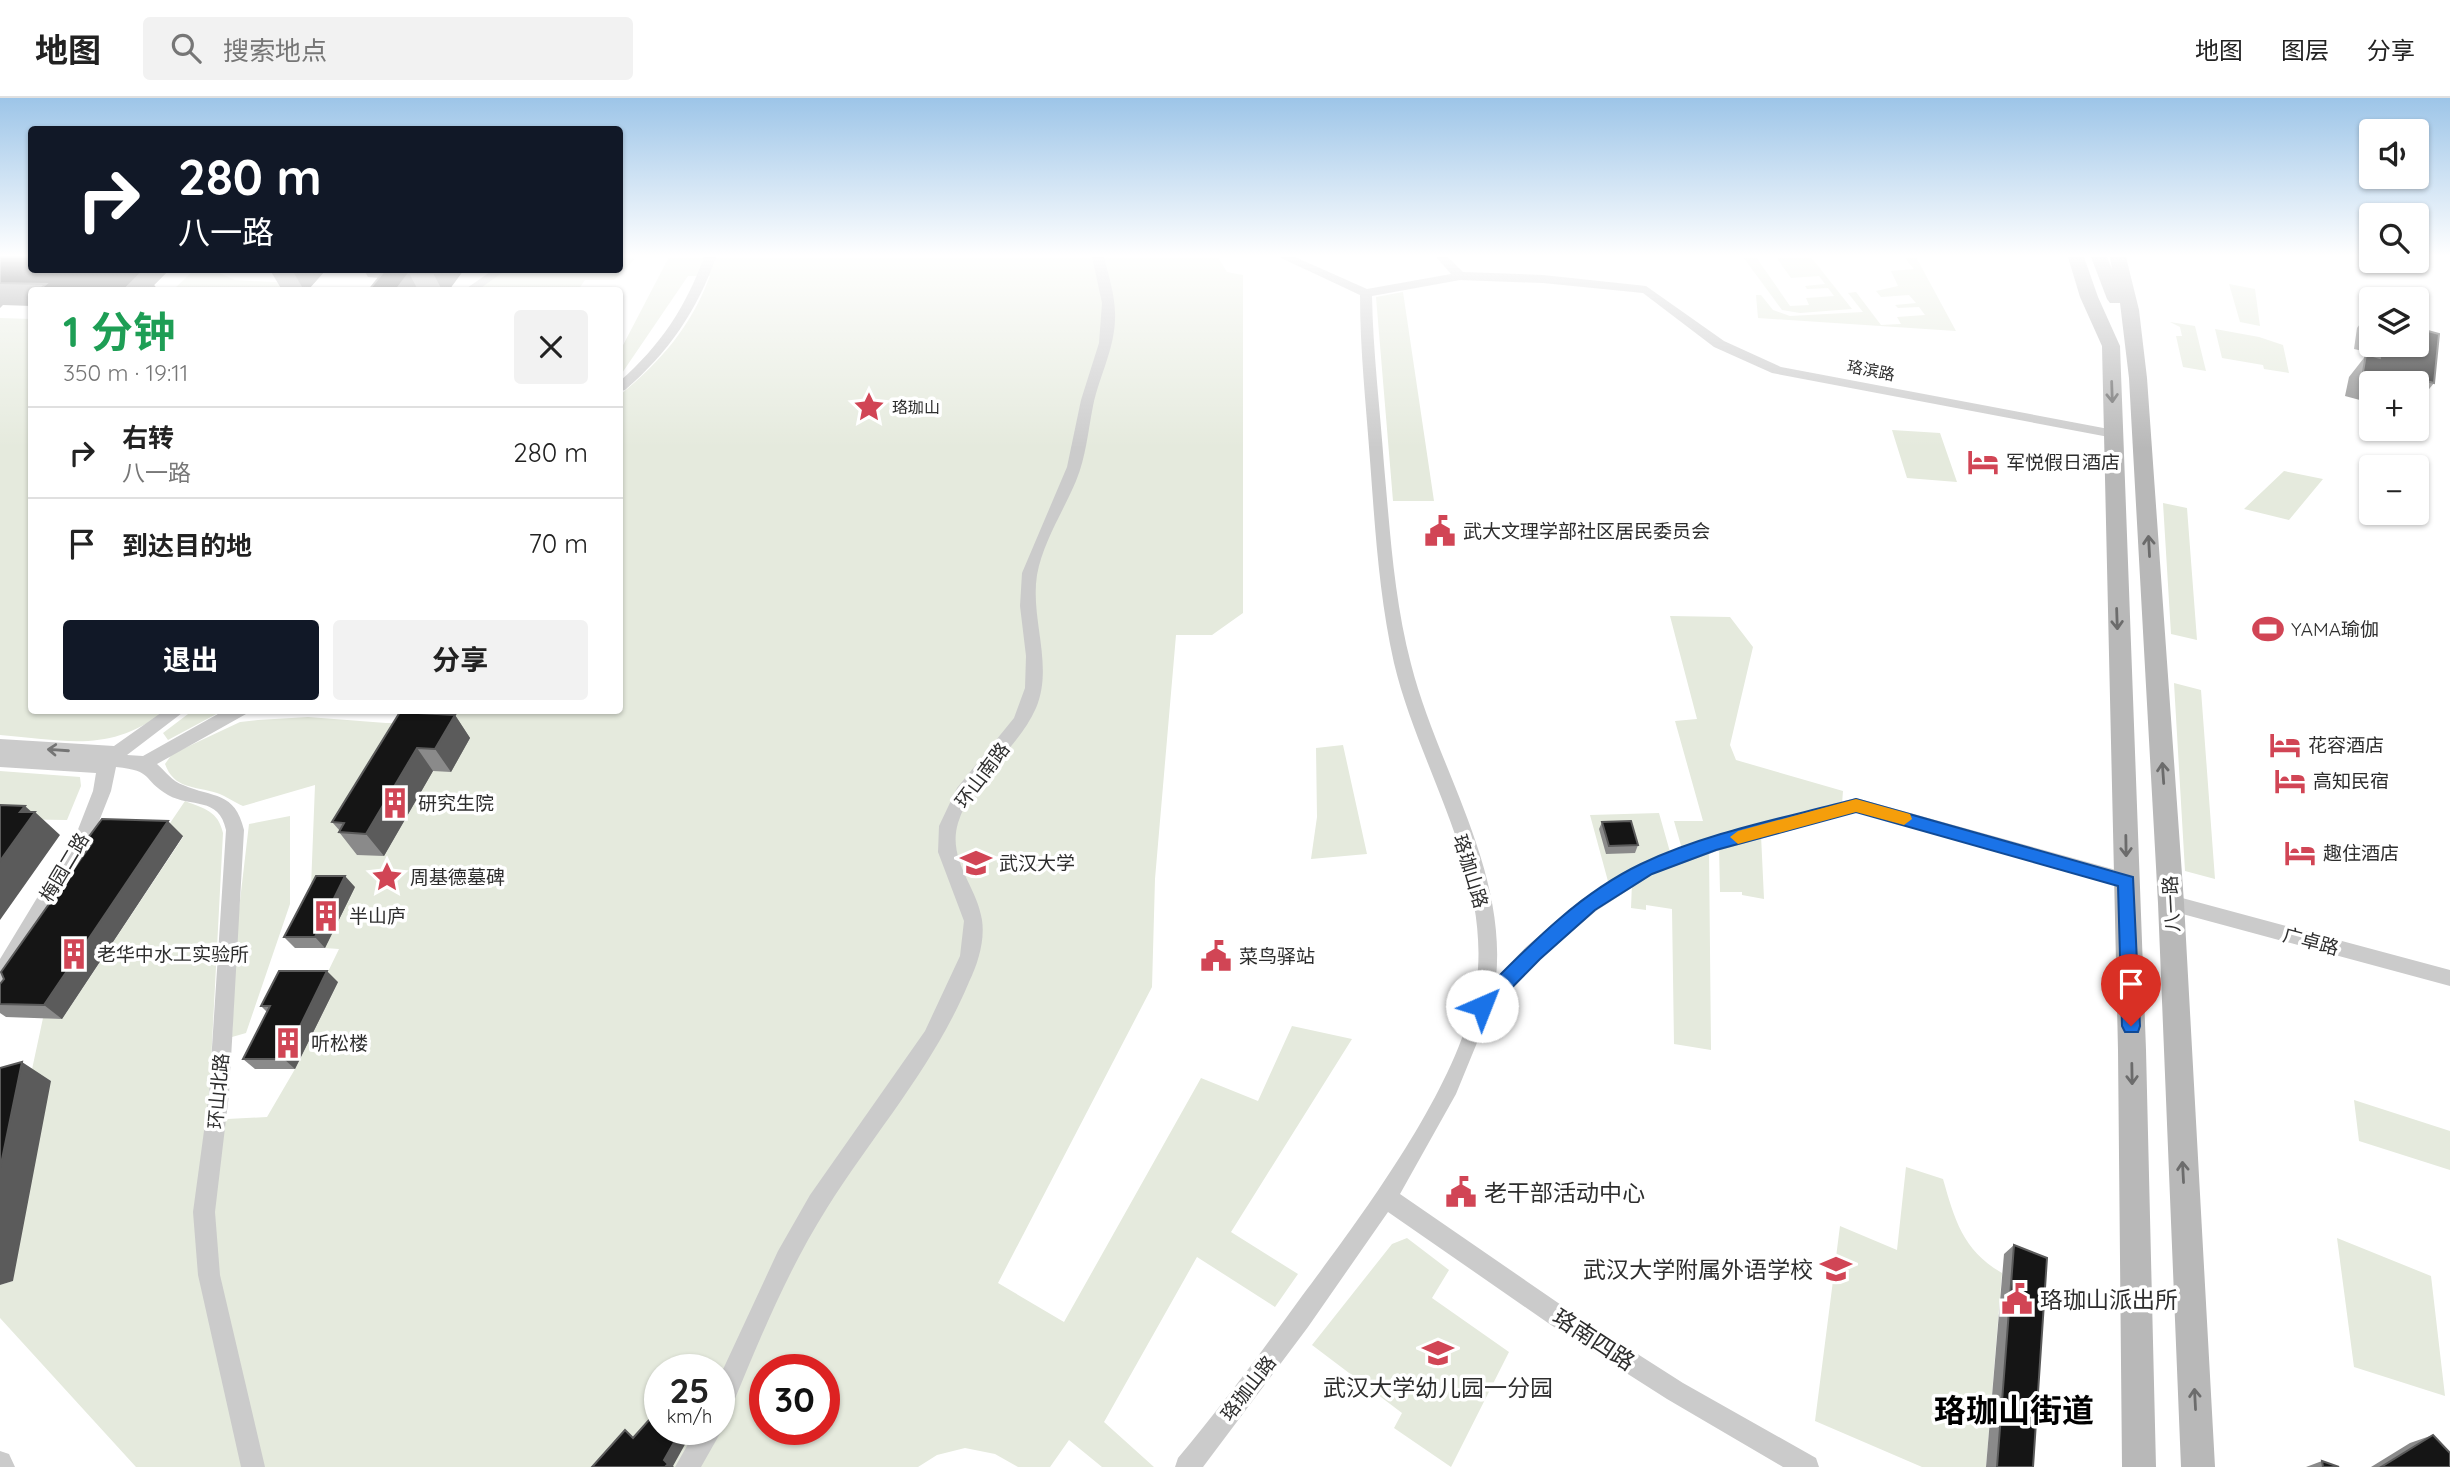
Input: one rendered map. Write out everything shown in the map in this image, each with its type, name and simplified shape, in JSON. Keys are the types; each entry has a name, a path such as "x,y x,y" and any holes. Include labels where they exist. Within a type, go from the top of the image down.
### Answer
{"main road":[{"name":"八一路","path":"2107,321 2122,342 2138,378 2171,904 2198,1467"},
{"name":"八一路","path":"2123,321 2114,434 2113,502 2127,881 2139,1467"}],"street":[{"path":"623,384 651,360 682,321"},
{"name":"环山南路","path":"735,1371 769,1291 798,1237 835,1176 914,1068 956,992 968,962 974,923 970,906 948,866 945,847 947,830 960,800 1013,732 1031,701 1035,670 1026,604 1029,575 1078,456 1085,411 1108,331 1108,321"},
{"name":"珞珈山路","path":"1187,1467 1274,1355 1387,1198 1420,1144 1455,1073 1482,1006 1488,954 1482,901 1419,722 1393,616 1367,359 1366,321"},
{"name":"珞滨路","path":"1688,321 1719,344 1777,370 2114,434"},
{"path":"0,761 112,760 173,714"},
{"path":"0,746 145,763 233,714"},
{"name":"梅园二路","path":"0,976 85,834 112,760"},
{"name":"环山北路","path":"145,763 166,785 218,802 227,808 235,830 219,1094 204,1212 209,1275 253,1467"},
{"path":"1482,1006 1534,953 1589,905 1646,869 1702,848 1856,805 2127,881"},
{"name":"广卓路","path":"2171,904 2450,978"},
{"name":"珞南四路","path":"1387,1198 1570,1324 1675,1391 1807,1467"},
{"path":"687,1467 701,1445"},
{"path":"0,1463 4,1467"}],"shaded area":[{"path":"0,321 28,321 28,714 161,714 145,725 106,739 66,741 0,735"},
{"path":"636,321 657,321 623,372 623,345"},
{"path":"688,321 1243,321 1243,613 1212,635 1176,635 1155,879 1152,987 998,1283 1064,1322 1201,1078 1258,1101 1292,1026 1352,1039 1231,1232 1298,1274 1275,1307 1197,1257 1104,1422 1154,1467 1102,1467 1069,1440 1050,1467 1018,1467 995,1454 965,1448 937,1455 918,1467 136,1467 0,1318 0,1285 13,1281 28,1088 43,1018 62,1019 183,837 162,835 185,801 204,809 218,820 223,833 208,1120 267,1117 295,1069 338,982 323,982 339,949 325,948 354,887 311,887 315,785 243,806 217,793 179,782 165,764 172,754 240,722 258,720 308,717 424,723 447,714 623,714 623,392 673,342","holes":["469,738 451,771 433,771 384,856 351,844"]},
{"path":"1378,321 1407,321 1434,501 1393,501"},
{"path":"1802,321 1878,321 1881,325 1901,324 1899,321 1951,321 1956,331"},
{"path":"2259,321 2260,326 2240,322"},
{"path":"2170,322 2195,326 2206,371 2183,367 2176,336 2182,336 2180,327"},
{"path":"2215,329 2259,337 2283,345 2289,373 2264,369 2263,365 2222,358"},
{"path":"1892,430 1940,433 1957,482 1907,478"},
{"path":"2284,471 2323,479 2289,520 2244,509"},
{"path":"2163,503 2187,508 2197,640 2171,634"},
{"path":"1670,616 1730,617 1753,647 1730,745 1736,760 1843,791 1842,804 1682,849 1674,821 1703,821 1675,721 1697,719"},
{"path":"2174,683 2201,690 2215,879 2185,871"},
{"path":"188,714 216,714 168,740 163,733"},
{"path":"1343,745 1367,854 1311,859 1317,817 1316,748"},
{"path":"0,771 80,777 81,786 67,820 0,819"},
{"path":"1659,813 1670,852 1609,885 1590,815"},
{"path":"290,816 290,904 246,1033 232,1037 237,926 249,824"},
{"path":"1761,835 1764,899 1742,895 1742,892 1720,892 1719,846"},
{"path":"1709,850 1711,1050 1674,1044 1672,909 1646,905 1646,910 1631,908 1632,883"},
{"path":"2354,1100 2450,1131 2450,1170 2359,1141"},
{"path":"1906,1167 1943,1179 1962,1233 1978,1255 2002,1273 1986,1467 1922,1467 1815,1421 1840,1226 1897,1250"},
{"path":"1407,1238 1449,1270 1432,1298 1509,1352 1451,1467 1394,1428 1402,1413 1312,1345 1392,1244"},
{"path":"2337,1238 2431,1276 2445,1396 2354,1367"}],"building":[{"path":"2429,331 2439,334 2434,383 2429,382 2429,371 2363,371 2366,357 2429,357"},
{"path":"399,714 455,715 435,749 417,748 366,834 339,832 344,823 332,822"},
{"path":"0,805 25,806 20,812 35,812 0,861"},
{"path":"102,819 168,821 44,1005 0,1004 0,984 4,979 1,972 92,843 85,842"},
{"path":"1631,821 1638,845 1609,846 1602,822"},
{"path":"316,876 345,876 315,937 284,937"},
{"path":"279,971 327,971 284,1059 243,1059 270,1006 261,1006"},
{"path":"22,1062 0,1169 0,1068"},
{"path":"2014,1245 2047,1258 2033,1467 1997,1467"},
{"path":"644,1426 644,1445 673,1445 664,1460 668,1464 665,1467 592,1467 625,1430 633,1438"},
{"path":"2433,1435 2450,1453 2450,1467 2381,1467"},
{"path":"2322,1461 2339,1467 2323,1467"}],"slow traffic":[{"path":"1738,837 1856,805 1904,819"}],"place":[{"name":"珞珈山","path":"869,407"},
{"name":"军悦假日酒店","path":"1983,462"},
{"name":"武大文理学部社区居民委员会","path":"1440,531"},
{"name":"YAMA瑜伽","path":"2268,629"},
{"name":"花容酒店","path":"2285,745"},
{"name":"高知民宿","path":"2290,781"},
{"name":"研究生院","path":"395,803"},
{"name":"趣住酒店","path":"2300,853"},
{"name":"武汉大学","path":"976,863"},
{"name":"周基德墓碑","path":"387,877"},
{"name":"半山庐","path":"326,916"},
{"name":"老华中水工实验所","path":"74,954"},
{"name":"菜鸟驿站","path":"1216,956"},
{"name":"听松楼","path":"288,1043"},
{"name":"老干部活动中心","path":"1461,1192"},
{"name":"武汉大学附属外语学校","path":"1836,1269"},
{"name":"珞珈山派出所","path":"2017,1299"},
{"name":"武汉大学幼儿园一分园","path":"1438,1353"}],"district":[{"name":"珞珈山街道","path":"2014,1410"}],"route":[{"path":"1482,1006 1534,953 1589,905 1646,869 1714,844 1856,805 2127,881 2131,1026"}]}
